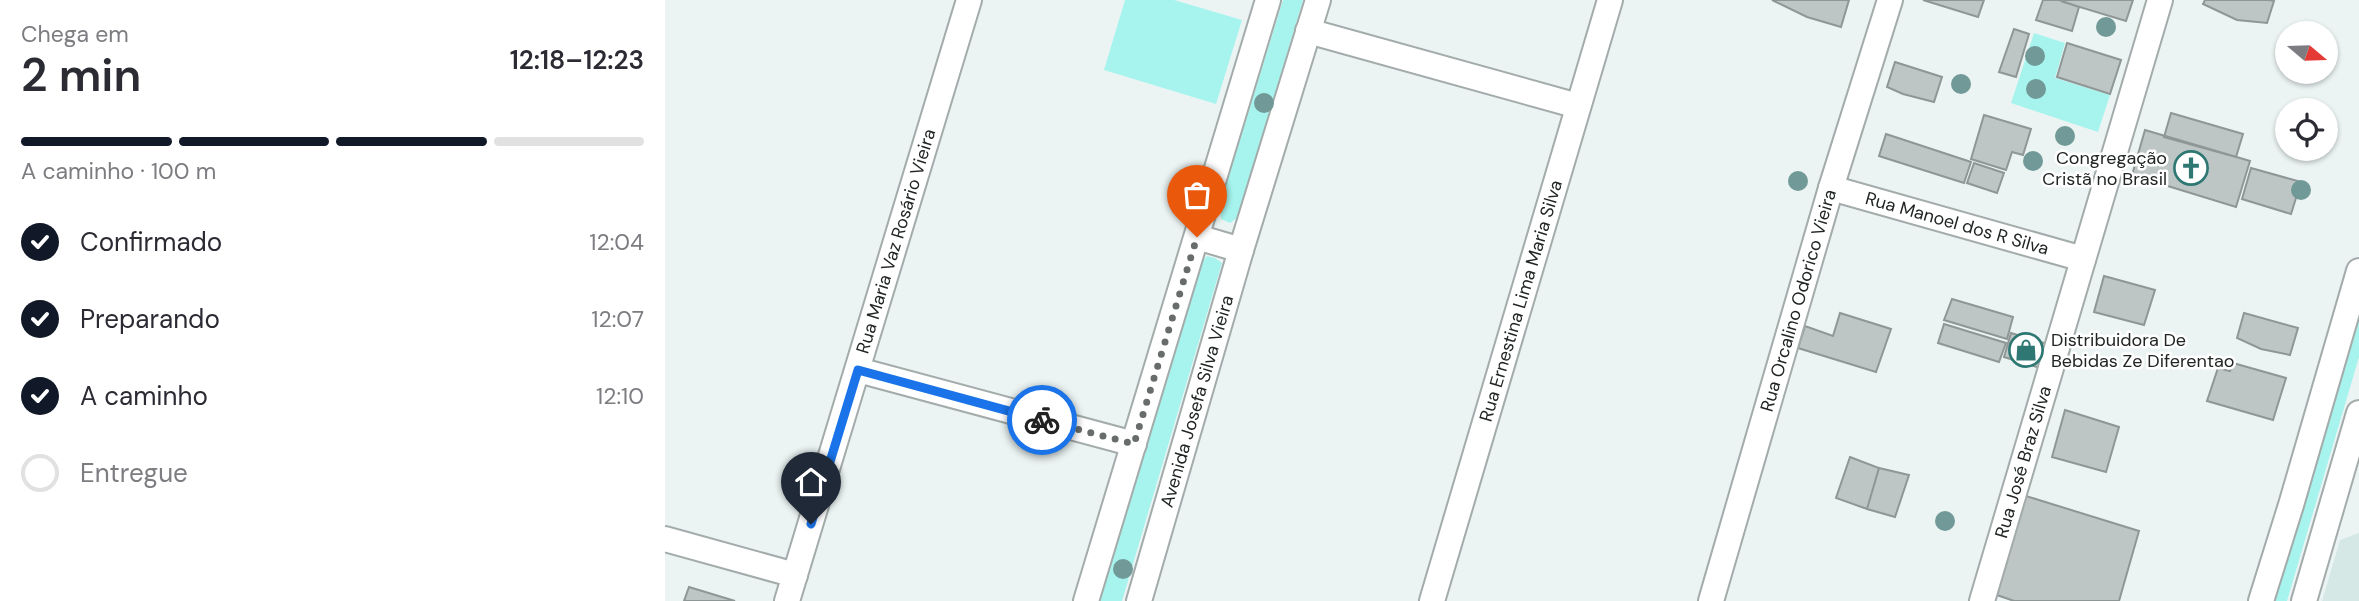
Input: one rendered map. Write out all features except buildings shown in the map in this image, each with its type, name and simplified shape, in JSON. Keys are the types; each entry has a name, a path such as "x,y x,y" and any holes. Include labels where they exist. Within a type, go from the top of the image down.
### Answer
{"street":[{"name":"Rua Maria Vaz Rosário Vieira","path":"787,601 969,0"},
{"path":"1086,601 1268,0"},
{"name":"Avenida Josefa Silva Vieira","path":"1139,601 1241,250 1318,0"},
{"name":"Rua Ernestina Lima Maria Silva","path":"1432,601 1610,0"},
{"name":"Rua Orcalino Odorico Vieira","path":"1711,601 1831,188 1890,0"},
{"name":"Rua José Braz Silva","path":"1982,601 2160,0"},
{"path":"1308,31 1578,106"},
{"name":"Rua Manoel dos R Silva","path":"1831,188 2083,259"},
{"path":"1197,237 1241,250"},
{"path":"2261,601 2359,271"},
{"path":"858,370 1134,444"},
{"path":"2304,601 2348,488 2359,413"},
{"path":"665,539 795,575"}],"shaded area":[{"path":"1125,0 1174,0 1242,20 1216,104 1104,70"},
{"path":"1283,0 1303,0 1238,217 1230,223 1221,219 1220,204"},
{"path":"2034,33 2065,43 2055,78 2110,95 2098,132 2011,103"},
{"path":"1207,256 1222,263 1122,601 1100,601 1200,264"},
{"path":"2359,300 2359,357 2287,601 2267,601"},
{"path":"2359,533 2359,601 2322,601 2340,540"}],"way so far":[{"path":"1042,420 1134,444 1197,237"}],"place":[{"name":"Congregação Cristã no Brasil","path":"2191,168"},
{"name":"Distribuidora De Bebidas Ze Diferentao","path":"2026,350"}],"route":[{"path":"811,524 858,370 1042,420"}]}
